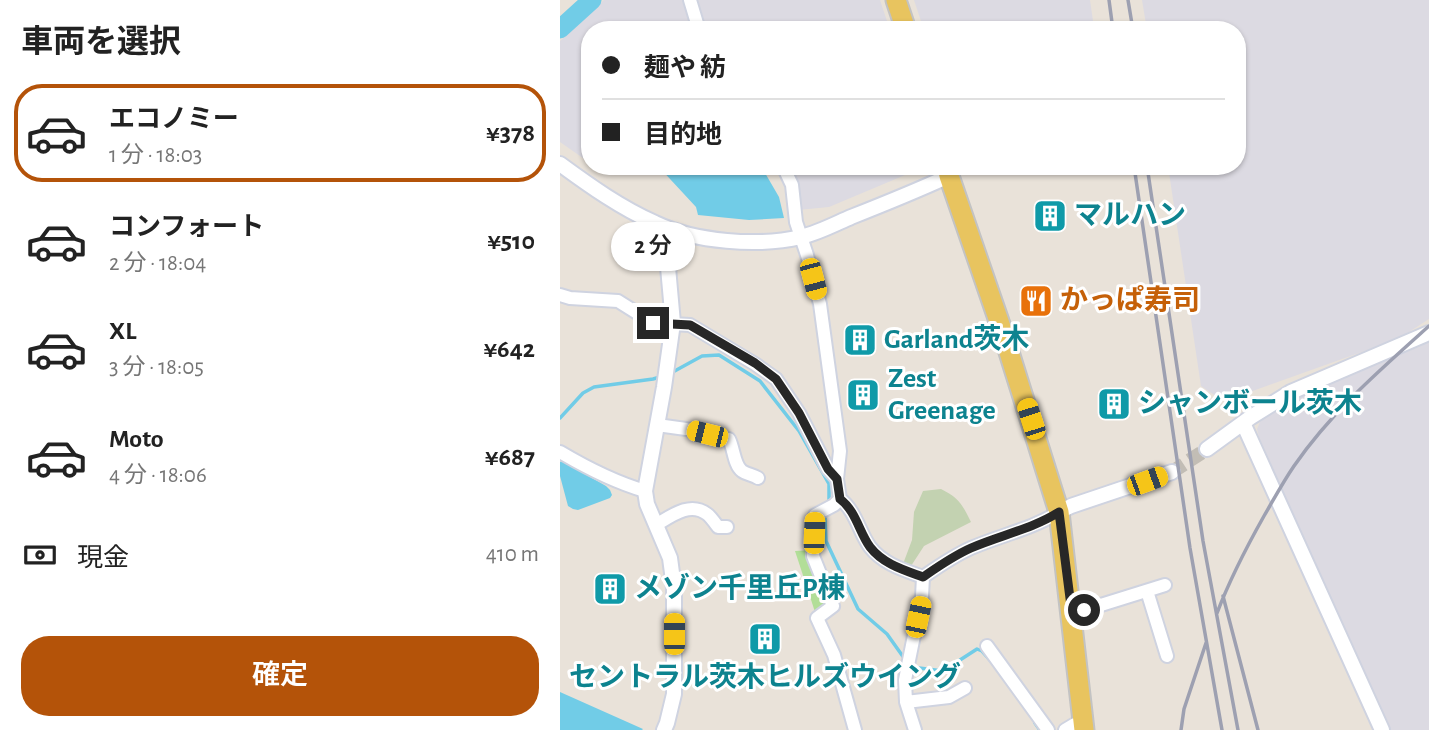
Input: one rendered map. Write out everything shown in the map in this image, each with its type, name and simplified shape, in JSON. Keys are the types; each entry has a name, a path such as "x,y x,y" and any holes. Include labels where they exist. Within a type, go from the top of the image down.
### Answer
{"main road":[{"path":"897,0 903,21"},
{"path":"949,175 1003,333 1059,512 1084,726"}],"street":[{"path":"690,0 696,21"},
{"path":"560,164 602,194 655,224 724,241 758,242 801,237 902,197 941,175"},
{"path":"787,175 792,185 796,222 820,304 846,449 832,505"},
{"path":"664,730 674,694 674,588 670,558 647,504 645,491 673,323 667,228"},
{"path":"560,295 618,301 653,323 690,325 755,363 776,379 799,413 828,469 837,479"},
{"path":"1207,449 1291,392 1429,333"},
{"path":"1243,423 1382,730"},
{"path":"657,425 729,439 736,465 741,471 758,478"},
{"path":"560,452 620,484 645,491"},
{"path":"923,577 948,559 973,547 1027,528 1071,506 1172,472"},
{"path":"855,730 834,655 817,618 833,606 813,556 815,515 832,505 848,505 870,548 890,565 923,577"},
{"path":"656,525 684,509 707,514 718,527 727,527"},
{"path":"915,730 906,702 905,680 922,596 923,577"},
{"path":"1072,614 1165,585"},
{"path":"1147,591 1167,656"},
{"path":"987,646 1048,730"},
{"path":"906,702 949,697 965,688"},
{"path":"1065,730 1075,724 1084,726"}],"shaded area":[{"path":"604,0 686,0 692,21 581,21"},
{"path":"696,0 880,0 887,21 702,21"},
{"path":"914,0 1090,0 1093,21 921,21"},
{"path":"1142,0 1429,0 1429,319 1398,339 1236,397 1220,399 1201,386 1169,175 1246,175 1246,21 1146,21"},
{"path":"581,21 581,157 560,142 560,41"},
{"path":"793,175 905,175 829,207 798,210"},
{"path":"1429,341 1429,730 1388,730 1257,429 1260,422 1289,401 1321,385"}],"green space":[{"path":"941,489 959,502 971,522 924,546 911,566 903,564 912,540 914,512 923,491"},
{"path":"813,550 833,606 817,618 795,551"}],"water":[{"path":"666,175 766,175 779,197 784,218 749,220 698,215 696,207"},
{"path":"562,461 606,486 612,495 610,498 578,510 568,506 560,476"},
{"path":"560,692 643,729 560,730"}],"waterway":[{"path":"560,29 592,0"},
{"path":"671,373 702,356 719,355 760,381 799,431 829,484 829,503"},
{"path":"560,418 583,393 594,387 660,377"},
{"path":"826,514 826,541 858,609 887,634 904,658"},
{"path":"911,667 943,671 977,649 990,660"},
{"path":"1035,723 1040,730"}],"tunnel":[{"path":"1172,472 1207,449"}],"railway":[{"path":"1109,0 1112,21"},
{"path":"1128,0 1132,21"},
{"path":"1135,175 1190,548 1222,730"},
{"path":"1148,175 1203,541 1238,730"},
{"path":"1217,613 1257,528 1308,446 1357,392 1429,326"},
{"path":"1223,596 1258,730"},
{"path":"1181,730 1184,709 1206,643"}],"place":[{"name":"マルハン","path":"1050,216"},
{"name":"かっぱ寿司","path":"1036,301"},
{"name":"Garland茨木","path":"860,340"},
{"name":"Zest Greenage","path":"863,395"},
{"name":"シャンボール茨木","path":"1114,404"},
{"name":"メゾン千里丘P棟","path":"610,589"},
{"name":"セントラル茨木ヒルズウイング","path":"765,639"}],"route":[{"path":"653,323 690,325 755,363 776,379 799,413 828,469 837,479 840,499 848,505 870,548 890,565 923,577 948,559 973,547 1027,528 1059,512 1072,614 1084,610"}]}
